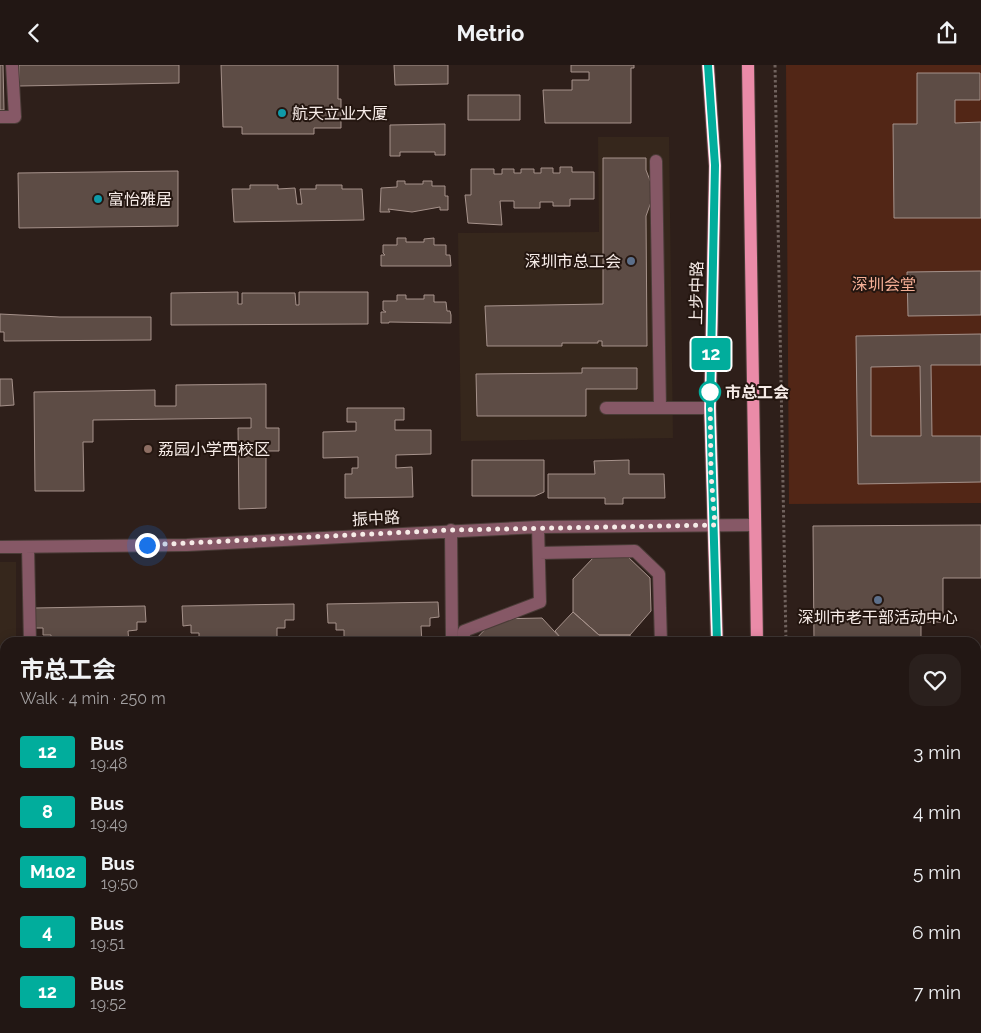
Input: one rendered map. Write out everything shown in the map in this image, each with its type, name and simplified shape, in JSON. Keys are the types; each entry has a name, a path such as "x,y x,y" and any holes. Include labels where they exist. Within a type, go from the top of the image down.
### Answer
{"main road":[{"name":"上步中路","path":"708,65 715,165 710,408 717,637"},
{"path":"748,65 757,637"}],"street":[{"path":"0,117 15,117 12,65"},
{"path":"656,161 660,407"},
{"path":"606,407 710,408"},
{"name":"振中路","path":"0,547 186,545 538,527 754,525"},
{"path":"464,637 464,631 540,602 538,527"},
{"path":"451,530 452,637"},
{"path":"28,547 30,637"},
{"path":"539,553 635,551 659,575 661,637"}],"path":[{"path":"775,65 786,637"}],"shaded area":[{"path":"598,137 669,137 673,438 461,441 458,233 599,232"},
{"path":"0,562 16,562 16,637 0,637"}],"green space":[{"name":"深圳会堂","path":"786,65 981,65 981,503 789,504"}],"building":[{"path":"0,65 3,65 4,110 0,110"},
{"path":"19,65 179,65 179,83 19,86"},
{"name":"航天立业大厦","path":"221,65 338,65 338,99 341,99 341,128 314,128 314,134 242,134 242,127 223,127"},
{"path":"394,65 448,65 448,84 395,85"},
{"path":"571,65 634,65 634,68 631,68 631,123 545,123 543,90 572,90 572,80 589,80 589,72 571,72"},
{"path":"917,73 980,73 980,100 955,100 955,123 981,122 981,218 894,218 893,124 917,124"},
{"path":"468,95 520,95 520,120 468,120"},
{"path":"445,124 445,155 435,155 435,152 400,152 400,156 390,156 390,125"},
{"path":"603,158 646,158 646,170 651,183 651,202 646,216 647,346 602,346 602,341 598,341 598,343 562,343 562,346 487,346 485,306 603,304"},
{"path":"560,167 572,167 572,172 594,172 594,199 570,199 570,206 553,206 553,202 540,202 540,208 514,208 514,201 500,201 502,225 468,223 465,195 471,195 471,169 494,169 494,174 502,174 502,169 514,169 514,173 521,173 521,169 534,169 534,173 541,173 541,168 553,168 553,173 560,173"},
{"name":"富怡雅居","path":"178,171 178,226 19,228 18,173"},
{"path":"397,181 405,181 405,184 423,184 423,181 432,181 432,186 445,186 445,196 448,196 448,210 440,210 440,207 412,212 388,209 390,212 380,212 381,188 397,187"},
{"path":"250,185 278,185 278,189 295,188 297,204 302,204 300,189 316,189 316,185 342,185 342,189 362,189 364,220 234,222 232,189 250,189"},
{"path":"397,238 406,238 406,242 424,242 424,239 434,238 434,245 446,245 446,255 450,255 451,266 381,266 381,255 385,255 383,253 383,245 397,245"},
{"path":"981,271 981,315 908,316 907,272"},
{"path":"238,292 238,304 242,304 242,293 295,293 296,305 299,305 299,292 368,292 368,324 171,325 171,293"},
{"path":"397,295 406,295 406,299 424,299 424,295 434,295 434,302 446,302 447,311 450,311 451,315 451,323 381,323 381,312 386,312 383,310 383,301 397,301"},
{"path":"0,314 60,317 151,317 151,340 4,341 4,332 0,332"},
{"path":"981,334 981,365 931,365 932,436 981,436 981,482 858,484 856,336","holes":["920,366 921,436 871,436 871,367"]},
{"path":"582,368 637,368 637,389 586,389 586,416 477,416 476,374 582,373"},
{"path":"0,379 12,379 14,405 0,406"},
{"path":"266,384 266,428 279,428 279,451 266,451 266,508 239,509 238,428 251,428 251,418 93,420 93,442 83,442 84,491 35,491 34,392 155,390 155,406 176,406 176,385"},
{"path":"347,408 404,408 404,420 395,420 395,430 431,430 431,454 396,455 396,468 412,467 413,497 345,498 345,474 352,474 352,468 358,468 358,457 323,458 323,432 356,431 356,422 347,422"},
{"path":"472,460 544,460 544,492 535,496 472,496"},
{"path":"629,460 629,474 664,474 665,498 623,498 623,504 605,504 605,498 548,498 548,474 595,474 594,461"},
{"name":"深圳市老干部活动中心","path":"981,525 981,578 943,578 943,622 921,622 921,637 814,637 813,526"},
{"path":"627,556 650,578 651,611 630,635 599,635 573,612 573,579 594,557"},
{"path":"438,602 439,617 430,618 430,626 421,626 422,637 344,637 344,630 336,630 336,623 328,623 327,604"},
{"path":"294,604 294,620 285,620 285,628 277,628 277,637 199,637 199,633 191,633 191,625 183,626 182,606"},
{"path":"145,606 146,622 137,622 137,630 128,631 128,637 51,637 51,635 43,635 43,628 35,628 34,608"},
{"path":"573,612 599,635 630,635 630,637 560,637 555,631"},
{"path":"542,618 559,637 478,637 495,619"}],"bus line":[{"name":"12","path":"708,65 715,165 710,408 717,637"}],"place":[{"name":"航天立业大厦","path":"282,113"},
{"name":"富怡雅居","path":"98,199"},
{"name":"深圳市总工会","path":"631,261"},
{"name":"市总工会","path":"710,392"},
{"name":"荔园小学西校区","path":"148,449"},
{"name":"深圳市老干部活动中心","path":"878,600"}],"route":[{"path":"147,545 186,545 451,530 675,524 715,525 711,474 710,389 710,392"}]}
